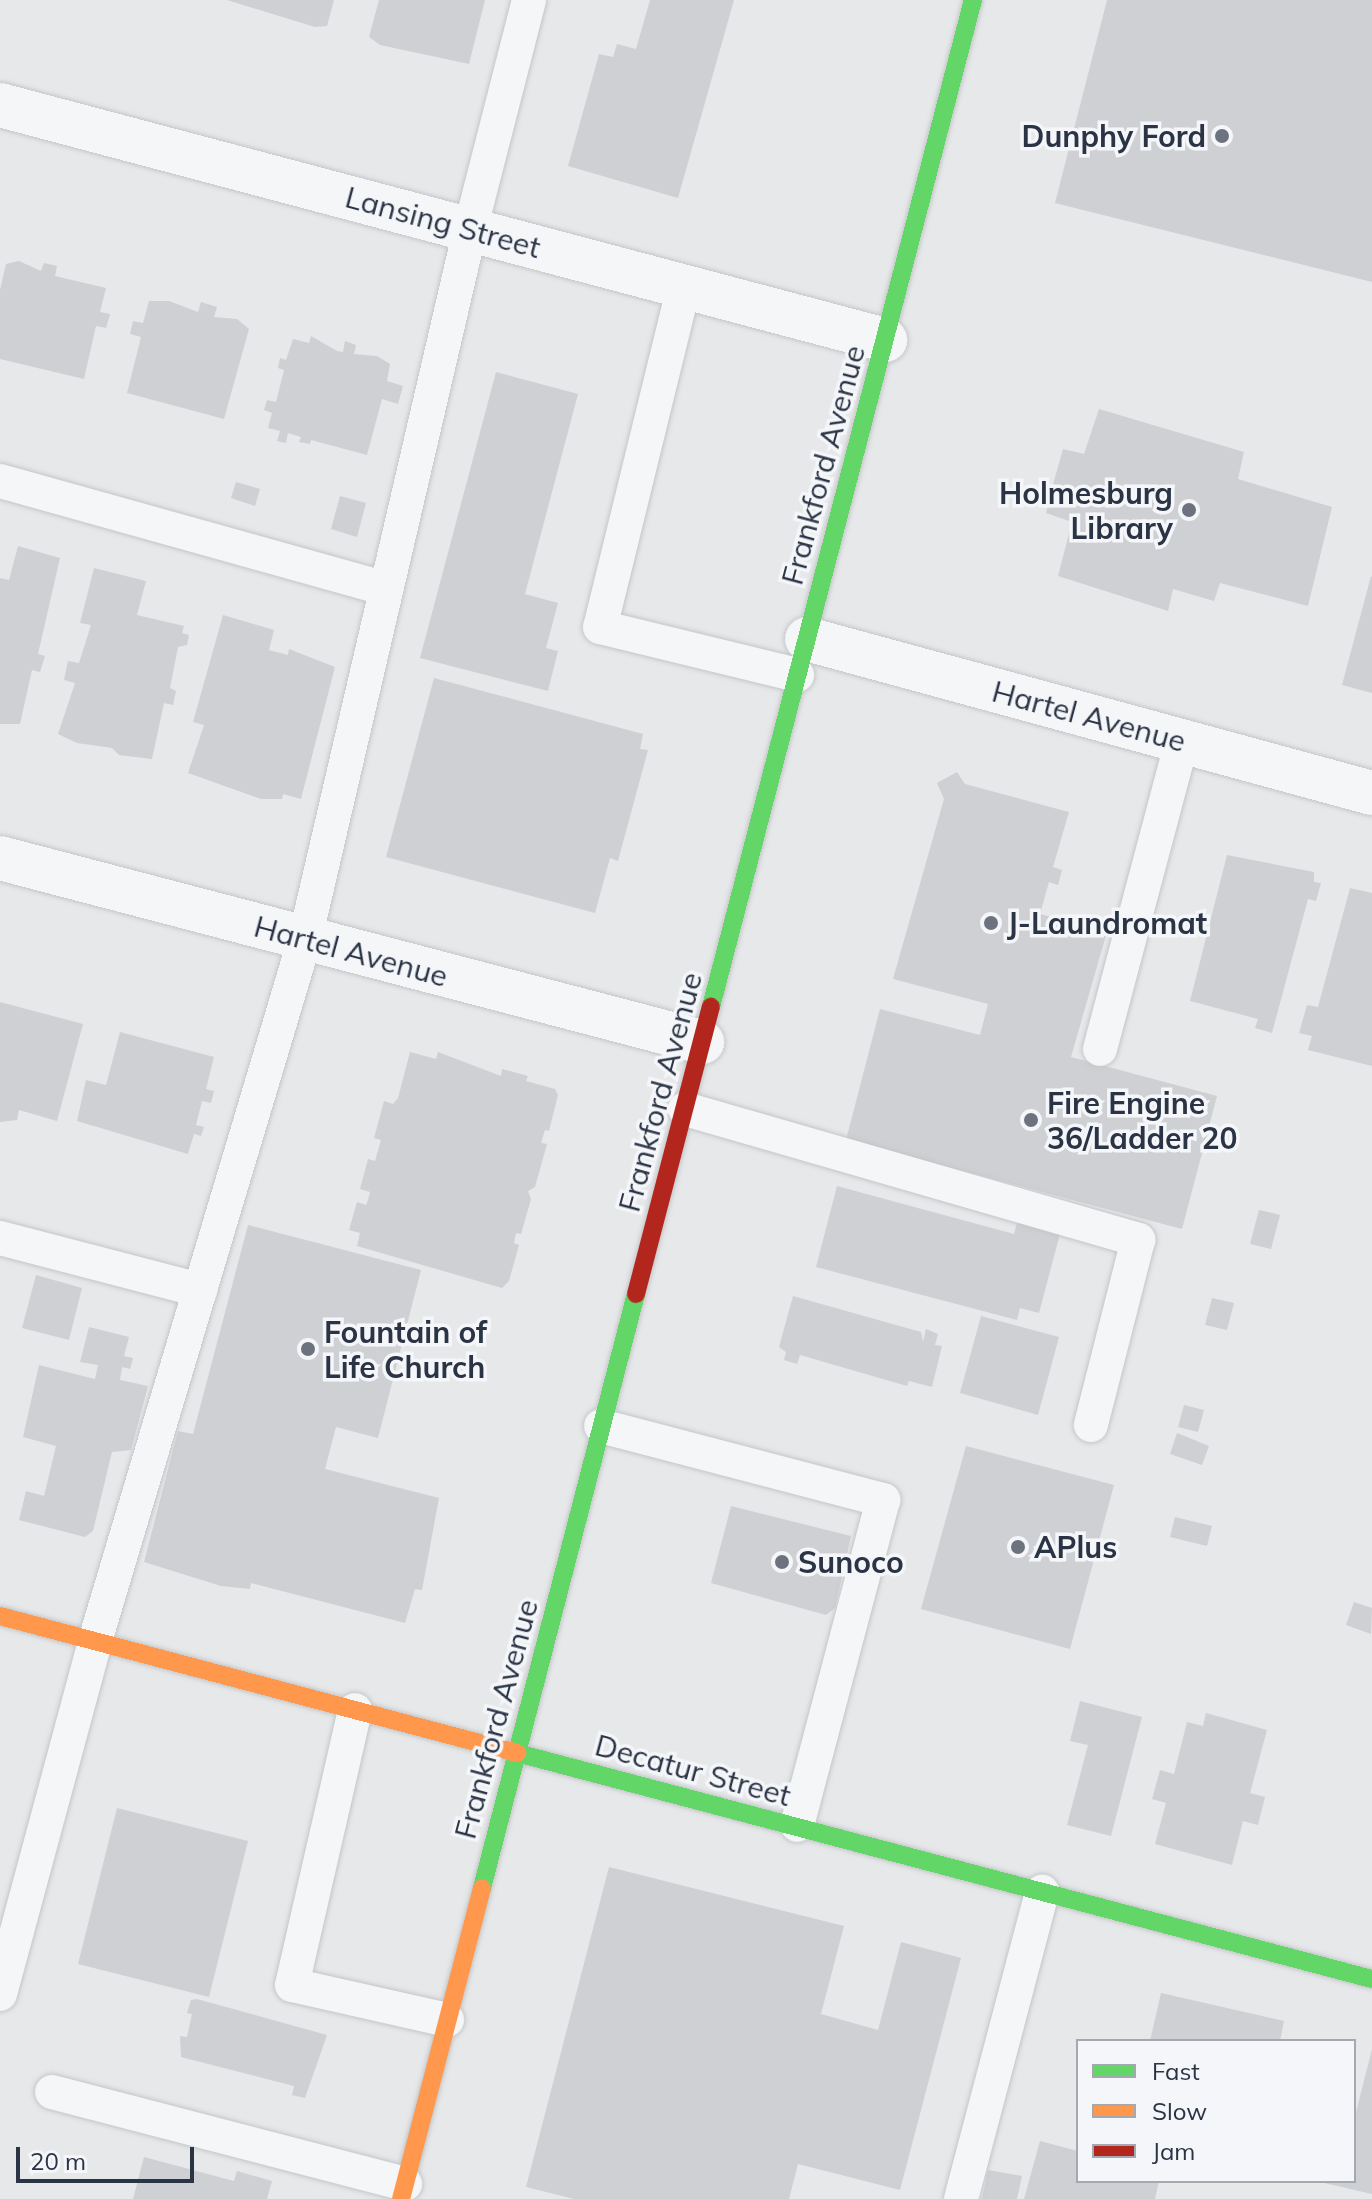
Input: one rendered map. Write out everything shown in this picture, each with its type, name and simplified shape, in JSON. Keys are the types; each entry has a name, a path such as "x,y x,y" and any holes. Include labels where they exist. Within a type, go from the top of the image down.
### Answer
{"main road":[{"name":"Frankford Avenue","path":"403,2192 973,0"},
{"name":"Decatur Street","path":"0,1616 1372,1979"}],"street":[{"name":"Lansing Street","path":"0,105 885,340"},
{"name":"Hartel Avenue","path":"802,657 1182,741 1372,793"},
{"name":"Hartel Avenue","path":"0,858 702,1042"}],"lane":[{"path":"0,1994 95,1641 305,939 470,230 529,0"},
{"path":"684,286 600,627 802,657"},
{"path":"0,481 386,589"},
{"path":"1100,1049 1182,741"},
{"path":"685,1109 1138,1240 1091,1425"},
{"path":"0,1238 200,1290"},
{"path":"601,1426 883,1500 797,1825"},
{"path":"355,1710 292,1985 447,2020"},
{"path":"961,2199 1042,1892"},
{"path":"52,2092 403,2192"}],"building":[{"path":"227,0 334,0 327,26 315,27"},
{"path":"379,0 485,0 469,64 380,45 369,37"},
{"path":"650,0 734,0 678,198 568,166 599,54 613,57 617,44 636,49"},
{"name":"Dunphy Ford","path":"1107,0 1372,0 1372,282 1055,203"},
{"path":"19,261 41,271 44,263 57,266 55,276 106,288 100,312 110,314 106,328 96,326 84,379 0,359 0,290 6,264"},
{"path":"149,301 169,301 198,312 201,302 217,307 214,317 237,319 249,329 224,419 127,393 141,337 130,334 133,321 143,323"},
{"path":"311,336 337,351 343,352 345,341 356,345 354,354 377,356 390,364 387,381 403,386 398,404 382,399 367,455 311,440 310,444 299,442 301,437 288,433 286,443 277,441 280,431 268,428 272,413 264,410 267,400 276,402 284,370 278,368 280,358 286,360 293,339 309,343"},
{"path":"496,372 578,394 525,594 558,603 546,648 558,651 548,691 420,658"},
{"name":"Holmesburg Library","path":"1099,409 1244,452 1238,479 1332,507 1308,606 1220,583 1214,601 1173,589 1168,611 1058,576 1072,522 1046,513 1063,449 1084,454"},
{"path":"236,482 260,489 255,506 231,498"},
{"path":"340,496 366,503 357,537 331,529"},
{"path":"18,546 60,558 38,654 45,656 40,672 32,670 20,724 0,724 0,578 9,580"},
{"path":"94,568 146,581 137,615 184,626 182,633 189,635 187,645 178,647 170,688 176,691 173,705 164,703 152,759 119,755 112,748 77,743 58,734 75,683 64,680 68,661 79,663 91,625 80,623"},
{"path":"1372,577 1372,693 1342,685"},
{"path":"223,615 274,630 269,650 288,655 289,649 335,667 301,799 283,794 282,799 261,799 188,773 204,725 193,722"},
{"path":"434,678 643,734 640,749 648,750 618,861 610,858 595,913 386,857"},
{"path":"957,772 965,784 1069,812 1053,867 1062,870 1058,885 1049,882 1040,914 1107,932 1071,1057 1217,1096 1182,1229 846,1140 880,1009 980,1035 988,1004 893,979 944,799 937,783"},
{"path":"1227,855 1314,872 1314,882 1321,883 1316,901 1308,899 1272,1033 1255,1028 1258,1019 1190,1001"},
{"path":"1350,888 1372,893 1372,1066 1308,1050 1312,1036 1299,1033 1307,1005 1318,1007"},
{"path":"0,1002 83,1024 57,1121 19,1110 17,1120 0,1122"},
{"path":"120,1032 214,1057 206,1089 214,1091 211,1103 202,1101 196,1125 204,1127 201,1136 194,1134 188,1154 77,1121 86,1080 106,1085"},
{"path":"410,1052 436,1059 438,1052 501,1076 502,1069 528,1076 526,1081 555,1089 558,1095 549,1131 545,1130 541,1143 547,1144 535,1187 528,1191 531,1199 521,1234 516,1233 514,1243 519,1245 509,1281 502,1288 357,1246 360,1233 349,1230 357,1202 366,1205 368,1200 370,1192 360,1189 368,1159 375,1161 381,1140 374,1138 384,1101 393,1104 398,1098"},
{"path":"837,1186 1014,1234 1018,1219 1061,1230 1039,1313 1020,1308 1017,1320 816,1267"},
{"path":"1259,1210 1280,1215 1271,1249 1250,1244"},
{"name":"Fountain of Life Church","path":"248,1225 421,1270 378,1438 336,1427 325,1469 439,1498 422,1590 415,1589 405,1623 251,1583 250,1589 221,1586 144,1562 178,1431 193,1434"},
{"path":"36,1275 82,1288 69,1340 22,1328"},
{"path":"793,1296 921,1332 923,1342 926,1329 938,1334 935,1345 942,1346 932,1387 909,1381 907,1386 800,1355 797,1364 784,1360 786,1352 779,1347"},
{"path":"1212,1298 1234,1303 1227,1330 1205,1325"},
{"path":"981,1316 1059,1337 1038,1415 960,1393"},
{"path":"89,1327 129,1337 124,1356 133,1358 130,1369 122,1367 120,1380 148,1386 131,1450 112,1452 93,1531 85,1537 19,1520 26,1491 44,1496 56,1446 23,1437 39,1365 95,1379 98,1365 80,1362"},
{"path":"1184,1405 1204,1410 1198,1432 1178,1427"},
{"path":"1177,1433 1209,1446 1202,1465 1170,1454"},
{"name":"APlus","path":"966,1446 1114,1485 1070,1649 921,1609"},
{"name":"Sunoco","path":"731,1506 851,1536 835,1608 826,1615 711,1583"},
{"path":"1175,1517 1212,1526 1207,1546 1170,1537"},
{"path":"1354,1602 1372,1608 1371,1634 1346,1625"},
{"path":"1080,1701 1142,1717 1111,1836 1067,1825 1088,1745 1070,1741"},
{"path":"1206,1713 1267,1730 1250,1793 1265,1797 1258,1825 1243,1821 1232,1865 1155,1844 1166,1803 1152,1799 1160,1770 1174,1774 1187,1722 1203,1726"},
{"path":"117,1808 248,1841 209,1997 78,1964"},
{"path":"609,1867 844,1926 821,2014 878,2030 901,1942 961,1958 900,2190 798,2164 789,2199 574,2199 526,2187"},
{"path":"1161,1993 1284,2021 1280,2039 1150,2039"},
{"path":"197,1999 327,2035 305,2098 292,2095 294,2086 181,2057 180,2036 187,2037 192,2014 187,2013 191,2000"},
{"path":"1372,2049 1372,2194 1324,2183 1356,2183 1356,2112"},
{"path":"1040,2141 1076,2150 1076,2183 1159,2183 1155,2199 1024,2199"},
{"path":"144,2157 234,2181 237,2171 272,2181 267,2199 133,2199"},
{"path":"988,2170 1022,2176 1017,2199 982,2199"}],"traffic: fast":[{"path":"711,1007 973,0"},
{"path":"482,1888 636,1294"},
{"path":"517,1753 1372,1979"}],"traffic: slow":[{"path":"0,1616 517,1753"},
{"path":"401,2199 482,1888"}],"traffic: jam":[{"path":"636,1294 711,1007"}],"place":[{"name":"Dunphy Ford","path":"1222,136"},
{"name":"Holmesburg Library","path":"1189,510"},
{"name":"J-Laundromat","path":"991,923"},
{"name":"Fire Engine 36/Ladder 20","path":"1031,1120"},
{"name":"Fountain of Life Church","path":"308,1349"},
{"name":"APlus","path":"1018,1547"},
{"name":"Sunoco","path":"782,1562"}]}
